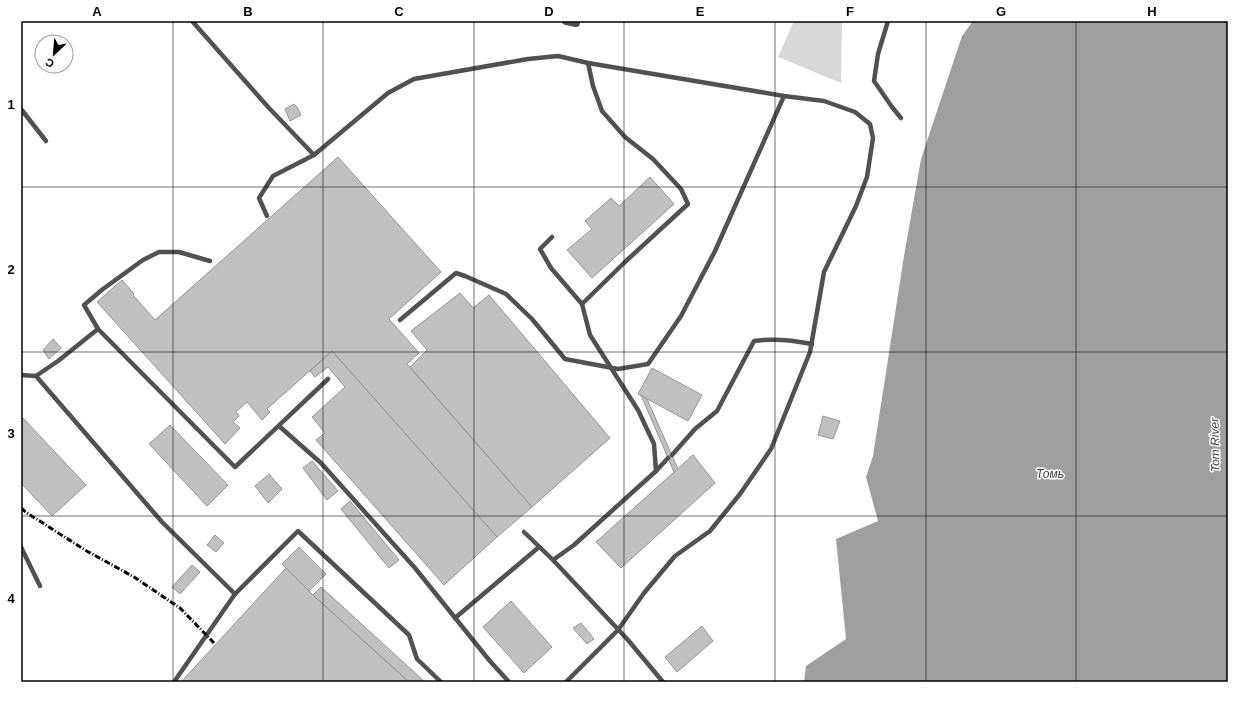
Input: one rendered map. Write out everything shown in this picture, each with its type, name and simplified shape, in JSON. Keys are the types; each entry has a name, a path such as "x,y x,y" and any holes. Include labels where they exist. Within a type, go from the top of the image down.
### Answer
{"street":[{"path":"566,21 576,23"}],"lane":[{"path":"192,21 269,108 314,155"},
{"path":"888,21 878,54 874,81 902,118"},
{"path":"267,216 259,198 274,176 314,155 388,93 414,79 528,59 558,56 588,63 784,96 824,101 855,112 870,124 873,138 867,177 856,206 824,272 810,352 771,449 740,494 710,531 675,556 644,593 618,630 566,682"},
{"path":"582,304 688,204 681,189 653,159 625,137 602,110 593,86 588,63"},
{"path":"400,320 456,273 506,294 532,319 565,359 618,368 648,364 681,316 715,252 784,96"},
{"path":"21,109 46,140"},
{"path":"552,237 540,249 551,268 582,304 590,334 638,410 654,444 656,470"},
{"path":"210,261 179,252 159,252 144,260 103,289 84,305 98,329 235,467 328,379"},
{"path":"21,375 36,376 58,361 98,329"},
{"path":"553,560 574,545 670,457 695,429 717,411 754,341 767,339 787,340 812,344"},
{"path":"36,376 162,522 235,594"},
{"path":"279,426 321,463 415,568 489,660 509,682"},
{"path":"174,682 235,594 298,531 409,635 417,659 441,682"},
{"path":"524,532 553,560 628,640 663,682"},
{"path":"21,547 40,586"},
{"path":"455,618 539,547"}],"shaded area":[{"path":"794,21 842,21 841,83 778,57"}],"water":[{"name":"Томь","path":"973,21 1228,21 1228,682 804,682 806,666 846,639 836,539 878,521 866,477 873,456 904,256 921,159 962,36"}],"building":[{"path":"294,104 301,115 290,121 285,109"},
{"path":"338,157 441,272 389,319 419,353 407,364 532,507 497,537 332,351 267,409 270,412 262,420 247,402 236,412 239,416 233,422 240,428 225,444 97,302 122,280 155,320"},
{"path":"650,177 674,204 592,278 567,250 592,229 585,221 611,198 619,206"},
{"path":"460,293 473,308 489,295 610,438 532,507 410,367 427,350 411,331"},
{"path":"53,339 61,348 49,359 43,350"},
{"path":"332,351 497,537 444,585 316,440 325,433 312,417 345,387 328,367 315,377 310,371"},
{"path":"652,368 702,395 688,421 638,394"},
{"path":"641,395 647,399 678,469 674,472"},
{"path":"823,416 840,421 833,439 818,435"},
{"path":"23,418 86,485 52,516 21,483 21,420"},
{"path":"170,425 228,485 207,506 149,444"},
{"path":"693,455 715,483 621,568 596,542"},
{"path":"312,461 338,491 327,500 303,468"},
{"path":"269,474 282,489 268,503 255,486"},
{"path":"350,501 399,560 389,568 341,509"},
{"path":"215,535 224,543 216,552 207,545"},
{"path":"299,547 326,574 309,591 282,564"},
{"path":"192,565 200,572 180,594 172,587"},
{"path":"286,568 313,595 409,682 181,682"},
{"path":"321,587 425,682 409,682 313,595"},
{"path":"511,601 552,647 524,673 483,627"},
{"path":"581,623 594,639 587,644 573,628"},
{"path":"702,626 713,641 677,672 665,657"}],"railway":[{"path":"21,508 85,550 134,577 180,608 214,643"}],"water label":[{"name":"Tom River","path":"1215,445"}]}
